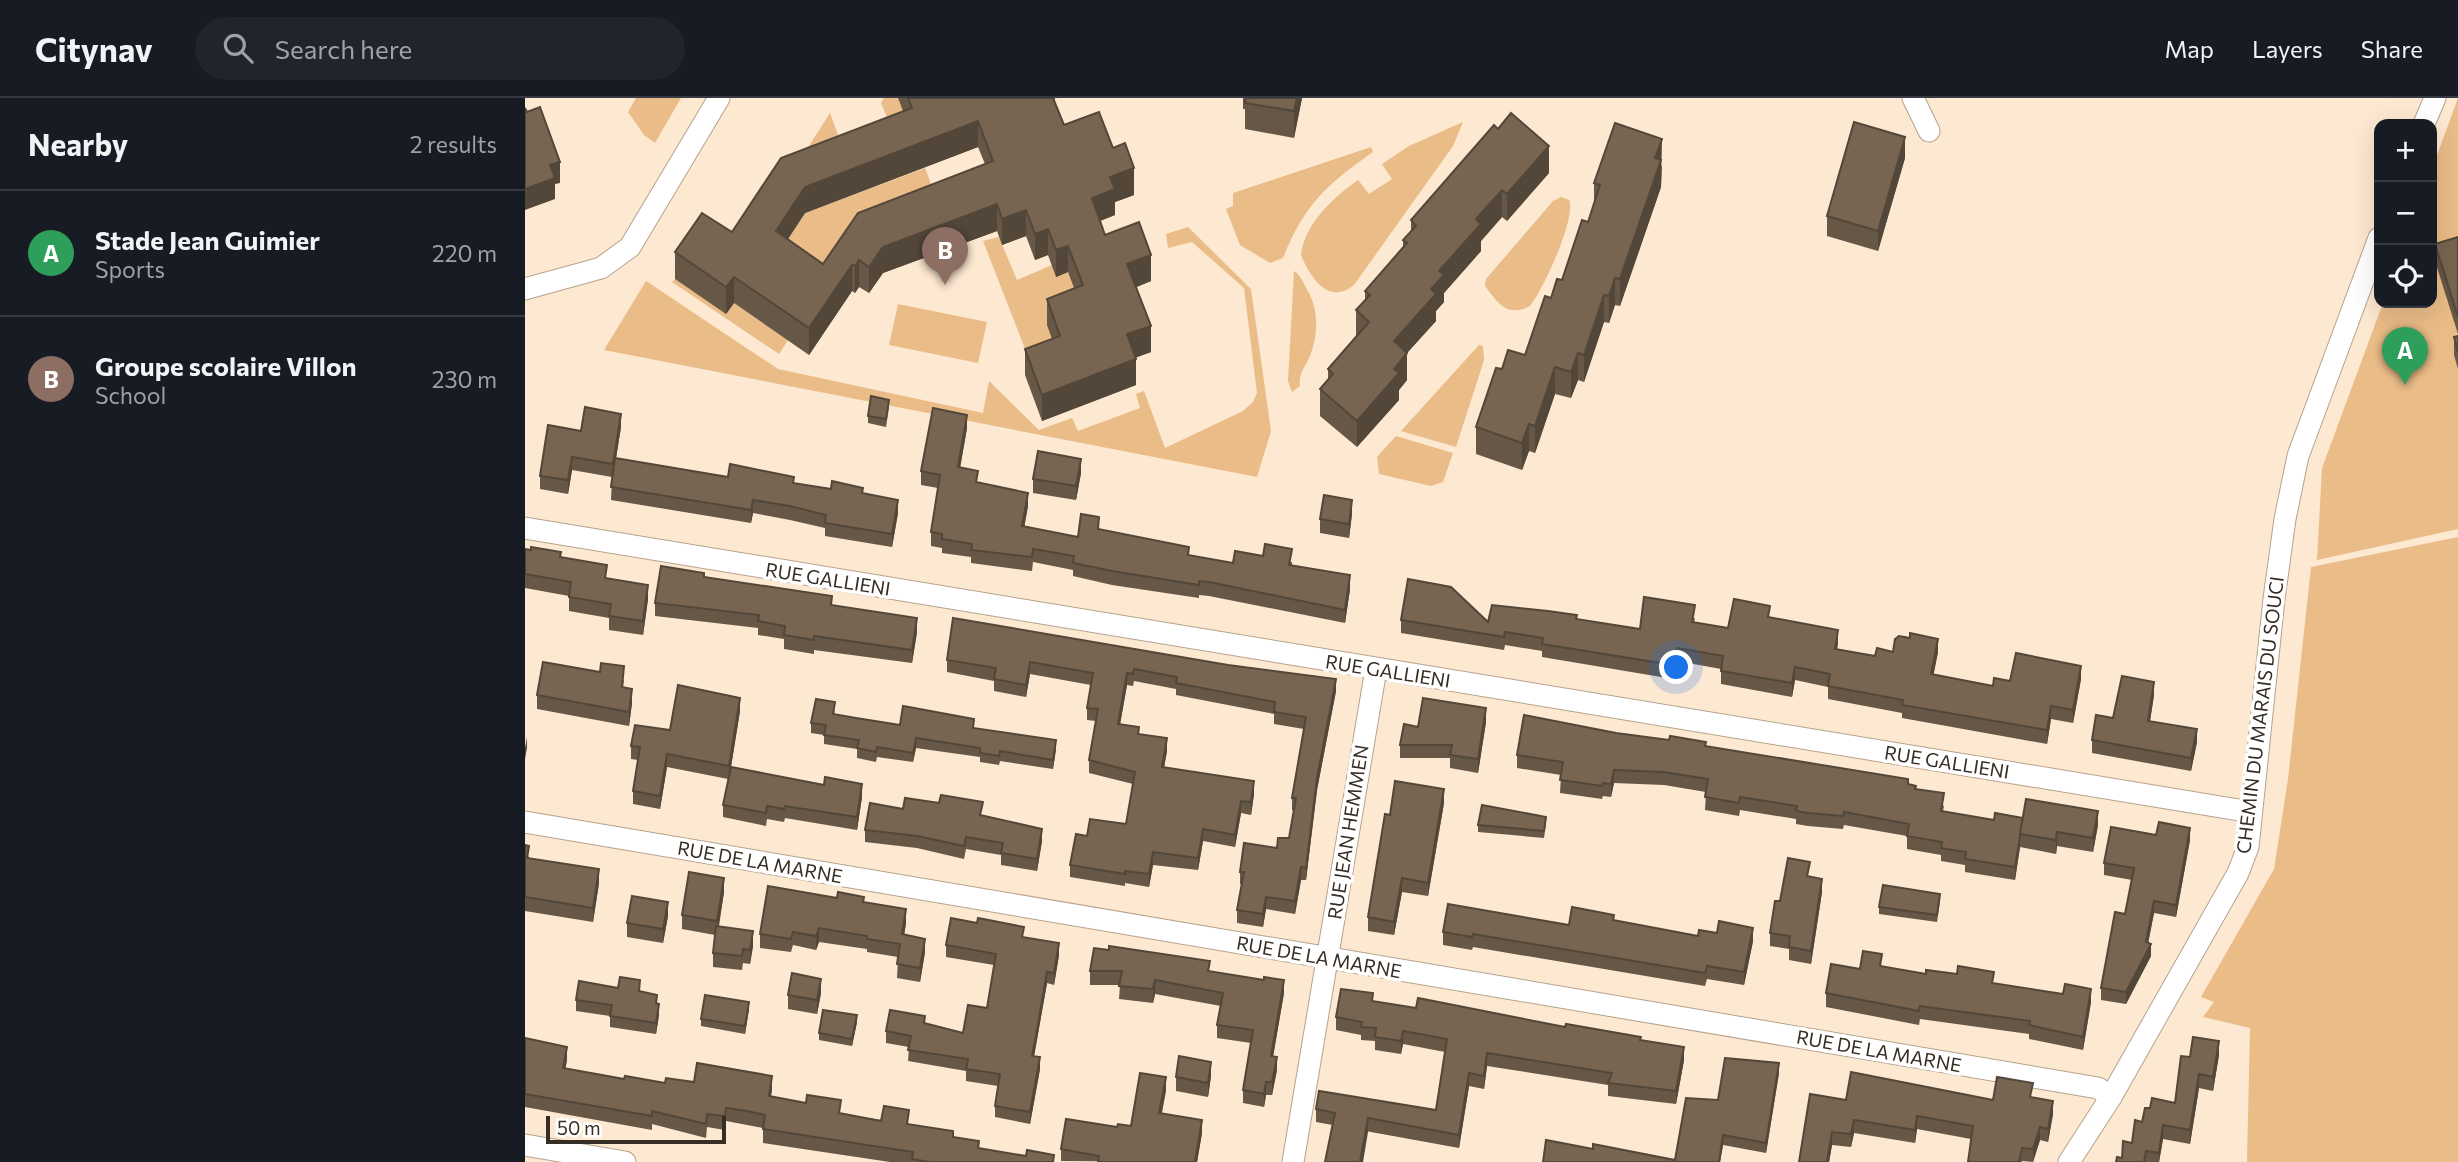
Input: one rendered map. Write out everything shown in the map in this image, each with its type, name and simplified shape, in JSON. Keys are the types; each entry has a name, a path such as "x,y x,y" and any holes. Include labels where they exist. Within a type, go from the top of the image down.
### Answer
{"street":[{"path":"525,289 601,268 630,247 719,98"},
{"path":"1913,98 1929,131"},
{"path":"2426,119 2435,98"},
{"name":"CHEMIN DU MARAIS DU SOUCI","path":"2069,1162 2111,1097 2238,873 2248,847 2274,599 2285,519 2298,456 2376,245"},
{"name":"RUE GALLIENI","path":"525,528 2251,812"},
{"name":"RUE JEAN HEMMEN","path":"1293,1162 1376,668"},
{"name":"RUE DE LA MARNE","path":"525,822 2098,1088 2111,1097"},
{"path":"525,1145 625,1162"}],"shaded area":[{"path":"636,98 681,98 655,143 644,135 628,112"},
{"path":"884,98 898,98 912,134 736,226 772,170 787,180 830,113 840,140 889,122 881,103"},
{"path":"2458,98 2458,529 2317,560 2322,468 2381,308 2437,308 2437,155"},
{"path":"1463,122 1453,146 1354,285 1345,291 1336,292 1321,286 1309,272 1301,255 1308,232 1322,212 1358,180 1369,194 1392,179 1382,164 1409,146"},
{"path":"1371,147 1373,152 1342,175 1319,197 1299,224 1283,258 1270,263 1240,245 1226,209 1233,206 1233,193"},
{"path":"925,168 940,208 834,274 786,242 805,213"},
{"path":"1561,197 1569,200 1568,222 1542,286 1530,306 1515,310 1504,307 1485,286 1486,279 1553,201"},
{"path":"1188,227 1251,289 1271,431 1257,477 604,350 646,281 778,369 983,413 989,381 1039,430 1072,418 1078,431 1140,408 1136,394 1144,391 1165,448 1243,411 1253,402 1257,393 1244,288 1192,242 1168,248 1166,234"},
{"path":"999,237 1017,280 1052,265 1056,276 1068,272 1083,311 1060,362 1029,359 983,241"},
{"path":"1294,271 1301,278 1315,308 1316,332 1313,348 1301,374 1300,386 1292,392 1288,381"},
{"path":"675,279 726,313 734,303 788,340 779,354 672,282"},
{"path":"898,304 987,322 978,363 889,345"},
{"path":"1479,345 1483,346 1484,360 1456,447 1401,431"},
{"path":"1396,436 1453,453 1443,482 1431,486 1379,474 1377,457"},
{"path":"2458,537 2458,1162 2247,1162 2250,1028 2203,1017 2214,1002 2201,997 2274,869 2288,779 2311,567"}],"building":[{"path":"908,98 1053,98 1064,125 1099,112 1113,148 1125,143 1134,168 1110,177 1115,189 1092,198 1105,235 1139,222 1151,255 1127,264 1151,326 1127,334 1136,359 1042,395 1025,349 1060,336 1047,299 1083,285 1068,246 1056,250 1048,229 1035,234 1026,210 1002,219 997,204 883,247 869,267 859,260 855,266 852,265 809,328 734,277 726,287 675,252 702,213 732,232 781,158 912,108","holes":["978,121 993,161 858,213 823,264 776,231 805,187"]},
{"path":"1246,98 1297,98 1294,111 1245,103"},
{"path":"540,107 560,162 550,165 555,178 525,189 525,108 527,112"},
{"path":"1511,113 1549,146 1507,194 1502,190 1476,219 1481,224 1439,271 1444,275 1431,289 1436,294 1394,341 1407,353 1394,369 1399,373 1357,421 1320,389 1333,374 1328,369 1369,322 1356,310 1370,295 1365,291 1407,243 1403,240 1416,226 1411,220 1494,125 1498,129"},
{"path":"1854,122 1905,137 1878,231 1827,216"},
{"path":"1615,123 1662,139 1655,158 1661,160 1620,279 1615,278 1609,296 1604,295 1584,355 1578,353 1571,372 1555,367 1535,426 1529,424 1522,443 1476,427 1496,368 1502,369 1508,350 1525,355 1545,296 1551,298 1557,279 1562,280 1582,220 1588,222 1600,185 1594,183"},
{"path":"2458,237 2458,317 2437,250 2437,243"},
{"path":"2458,336 2458,352 2454,337"},
{"path":"871,396 889,400 886,419 868,416"},
{"path":"585,407 621,414 613,464 572,457 568,480 540,476 548,425 581,431"},
{"path":"933,408 967,415 958,467 978,471 976,482 1028,493 1022,526 1078,537 1081,514 1099,517 1098,529 1189,547 1188,555 1233,563 1235,551 1263,556 1265,544 1292,549 1289,565 1350,575 1345,610 1209,582 1199,581 1199,585 1112,571 1073,563 1074,556 1033,549 1032,557 971,550 972,544 942,539 942,534 931,532 940,475 921,471"},
{"path":"1038,451 1081,459 1076,486 1033,479"},
{"path":"615,458 728,477 730,464 794,477 793,483 831,489 832,481 863,488 862,493 898,500 892,534 825,523 826,515 790,506 753,500 751,510 611,487"},
{"path":"1324,495 1352,500 1349,524 1320,519"},
{"path":"531,547 561,552 560,557 607,565 605,578 648,585 643,621 609,616 611,604 569,597 571,582 525,574 525,549 531,550"},
{"path":"661,566 704,573 704,577 832,596 831,605 917,618 912,650 814,636 814,640 784,635 785,626 758,621 759,615 655,603"},
{"path":"1408,579 1451,587 1488,622 1492,605 1577,615 1576,619 1640,629 1644,597 1695,605 1692,622 1728,628 1734,599 1770,606 1768,617 1838,630 1835,649 1875,656 1877,648 1893,652 1895,639 1899,636 1910,638 1910,633 1938,639 1931,674 1993,686 1994,678 2010,681 2016,653 2081,666 2073,710 2051,706 2047,730 1902,705 1903,700 1828,686 1830,674 1795,667 1792,683 1721,671 1723,656 1677,648 1673,665 1542,644 1543,638 1505,632 1504,637 1401,620"},
{"path":"953,618 1228,665 1336,679 1317,778 1306,868 1301,867 1295,901 1266,897 1263,914 1237,910 1244,872 1240,872 1244,843 1277,848 1278,838 1289,838 1296,798 1292,798 1306,717 1274,712 1275,702 1176,683 1177,677 1134,669 1133,674 1127,673 1118,724 1139,727 1138,734 1167,738 1162,767 1254,781 1251,802 1241,801 1235,835 1203,829 1198,858 1153,852 1149,874 1125,871 1125,874 1070,865 1076,834 1087,836 1090,819 1126,824 1135,772 1089,760 1098,709 1087,708 1093,673 1030,662 1026,685 994,679 996,668 947,660"},
{"path":"543,662 600,672 601,663 624,666 622,687 632,689 629,712 537,695"},
{"path":"2122,676 2154,682 2148,721 2197,729 2191,758 2092,740 2096,715 2113,718"},
{"path":"678,685 740,698 729,766 667,754 660,796 633,791 640,747 631,746 635,725 670,730"},
{"path":"1423,698 1486,708 1478,759 1450,755 1452,745 1400,745 1404,724 1418,727"},
{"path":"816,699 835,702 833,714 856,718 900,725 903,706 974,719 973,728 1056,740 1053,760 1000,751 999,756 980,753 980,748 916,738 913,753 877,747 876,752 857,748 859,740 824,735 826,725 811,723"},
{"path":"1524,715 1616,733 1669,740 1670,736 1706,742 1705,746 1908,779 1908,784 1916,786 1915,789 1944,793 1941,811 1994,820 1995,813 2023,818 2015,867 1965,859 1966,852 1941,848 1942,842 1907,836 1909,824 1844,812 1843,816 1808,813 1796,811 1797,806 1740,797 1739,803 1705,797 1708,779 1664,772 1614,770 1611,784 1603,783 1602,786 1560,780 1563,762 1517,755"},
{"path":"731,767 824,785 825,777 862,784 857,817 785,806 784,809 767,806 766,813 723,805"},
{"path":"1395,781 1444,789 1428,883 1402,878 1394,922 1368,917 1385,814 1390,815"},
{"path":"941,795 983,802 980,815 1042,829 1037,859 1001,853 1003,843 966,837 964,846 917,836 865,830 870,803 903,809 905,798 939,803"},
{"path":"2026,799 2098,811 2093,838 2057,832 2056,840 2020,834"},
{"path":"1482,805 1546,817 1544,831 1478,825"},
{"path":"2159,822 2190,828 2176,905 2154,901 2146,942 2151,944 2126,992 2101,988 2115,912 2125,914 2134,868 2104,863 2111,827 2156,835"},
{"path":"525,845 529,846 527,858 599,869 593,908 525,897"},
{"path":"1788,858 1810,862 1807,876 1822,879 1811,951 1789,947 1790,936 1770,933 1775,901 1780,901"},
{"path":"689,872 724,878 717,921 682,915"},
{"path":"1883,885 1940,894 1937,915 1879,907"},
{"path":"768,886 837,898 838,892 864,897 863,902 906,909 902,934 925,939 920,968 897,964 900,944 867,939 867,936 819,928 816,936 793,932 791,939 760,934"},
{"path":"632,896 668,902 663,929 627,923"},
{"path":"1448,904 1569,925 1572,907 1614,915 1613,920 1698,936 1699,930 1717,933 1719,921 1753,928 1744,972 1707,966 1705,973 1473,934 1472,937 1443,932"},
{"path":"951,918 977,923 978,918 1024,927 1022,937 1059,943 1054,973 1047,972 1032,1056 1040,1057 1030,1112 995,1106 1000,1074 966,1069 968,1059 908,1050 911,1036 886,1031 890,1010 925,1016 924,1023 963,1033 968,1005 987,1008 996,954 946,945"},
{"path":"716,926 753,931 750,950 743,949 742,956 713,953"},
{"path":"1109,946 1210,961 1208,971 1264,980 1264,977 1284,980 1271,1056 1277,1057 1272,1082 1266,1082 1264,1094 1243,1090 1253,1030 1217,1025 1223,993 1155,980 1153,989 1119,986 1122,971 1090,971 1094,948 1109,950"},
{"path":"1863,951 1882,954 1880,966 1926,974 1926,970 1957,974 1958,966 1994,972 1992,983 2063,994 2065,984 2091,989 2083,1037 2029,1025 2030,1021 1920,1006 1919,1011 1826,993 1831,964 1860,969"},
{"path":"792,973 821,979 817,1000 788,995"},
{"path":"620,977 640,980 639,991 657,995 656,1003 659,1004 656,1023 610,1016 612,1005 576,1000 579,981 618,988"},
{"path":"1341,989 1373,993 1372,1001 1416,1008 1418,998 1684,1047 1676,1091 1608,1083 1612,1073 1487,1053 1484,1076 1469,1073 1459,1135 1368,1118 1360,1162 1325,1162 1335,1113 1316,1109 1319,1091 1436,1110 1447,1039 1403,1031 1401,1041 1375,1037 1376,1028 1361,1027 1362,1022 1336,1017"},
{"path":"705,995 749,1002 745,1026 701,1019"},
{"path":"823,1010 857,1015 852,1039 819,1033"},
{"path":"2193,1037 2219,1041 2213,1077 2199,1074 2190,1130 2163,1125 2159,1153 2146,1151 2144,1162 2116,1162 2117,1157 2122,1158 2123,1141 2132,1143 2135,1120 2142,1122 2145,1108 2150,1108 2152,1098 2175,1103 2181,1056 2190,1057"},
{"path":"525,1038 567,1047 563,1068 665,1083 666,1078 694,1082 697,1063 772,1076 769,1096 806,1103 807,1095 841,1100 839,1113 881,1121 884,1106 909,1110 907,1124 953,1131 953,1137 979,1141 978,1148 1026,1156 1027,1150 1054,1155 1053,1162 929,1162 912,1159 913,1152 763,1129 765,1115 747,1111 726,1108 725,1116 707,1114 706,1124 652,1111 652,1116 525,1094"},
{"path":"1179,1056 1211,1062 1208,1083 1176,1077"},
{"path":"1725,1058 1779,1063 1766,1143 1723,1135 1719,1162 1543,1162 1546,1140 1593,1149 1593,1144 1675,1160 1686,1098 1718,1100"},
{"path":"1851,1072 1993,1100 1997,1077 2033,1083 2030,1097 2053,1101 2048,1129 2040,1127 2033,1149 2022,1148 2019,1162 1968,1162 1973,1126 1917,1116 1915,1130 1854,1120 1851,1134 1832,1132 1827,1162 1799,1162 1810,1094 1846,1100"},
{"path":"1140,1073 1166,1077 1159,1113 1202,1120 1195,1162 1098,1162 1099,1156 1061,1149 1066,1119 1117,1127 1118,1124 1131,1126"}],"place":[{"name":"Groupe scolaire Villon","path":"945,285"},
{"name":"Stade Jean Guimier","path":"2405,385"}]}
